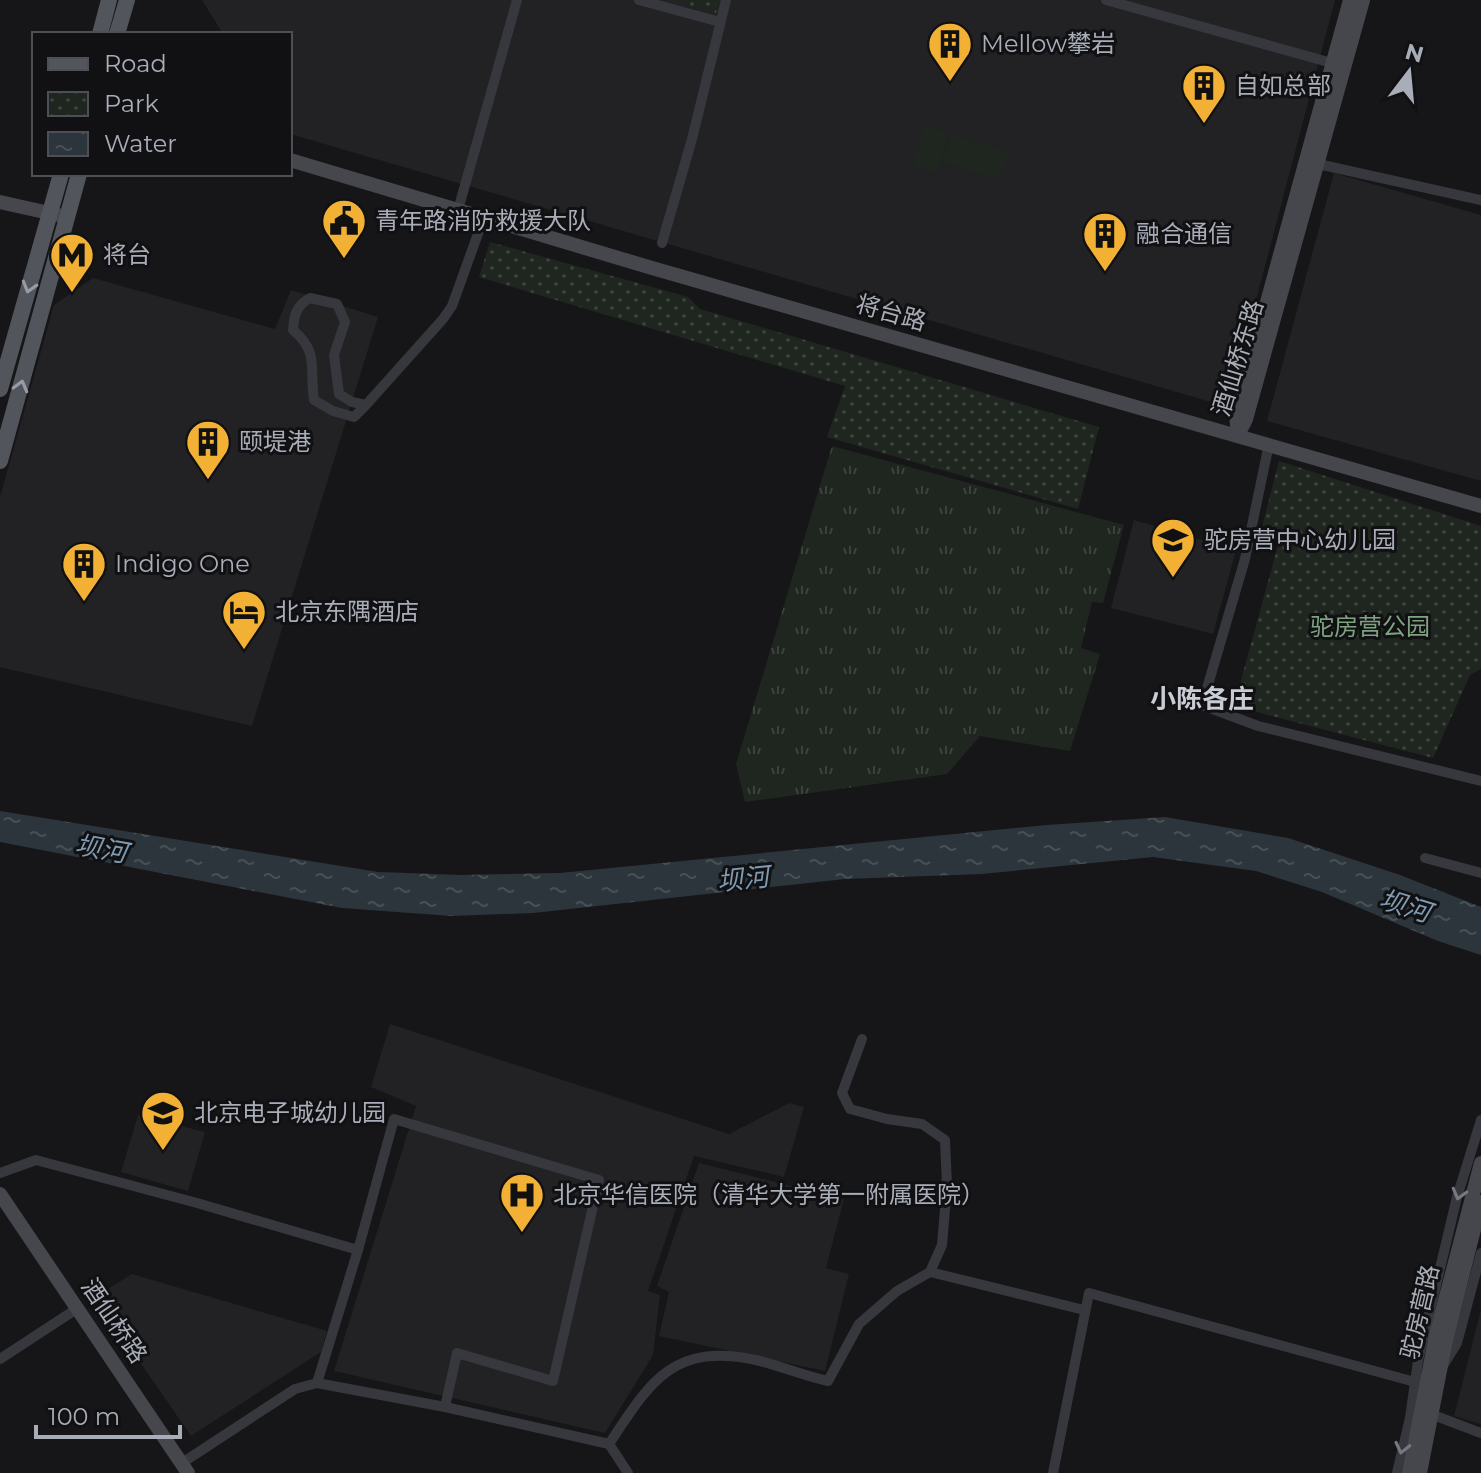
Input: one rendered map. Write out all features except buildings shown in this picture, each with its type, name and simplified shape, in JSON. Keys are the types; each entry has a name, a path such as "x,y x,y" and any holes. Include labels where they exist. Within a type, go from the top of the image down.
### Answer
{"main road":[{"path":"120,32 127,0"},
{"name":"酒仙桥东路","path":"1238,435 1246,419 1318,164 1350,0"},
{"name":"酒仙桥东路","path":"1238,435 1236,415 1339,64 1363,0"},
{"path":"107,2 120,32"},
{"path":"100,32 107,2"},
{"name":"将台路","path":"292,161 652,268 1481,506"},
{"path":"0,389 60,176"},
{"path":"0,461 78,176"},
{"path":"0,202 67,217"},
{"name":"驼房营路","path":"1420,1473 1428,1413 1420,1383 1481,1163"},
{"name":"酒仙桥路","path":"0,1194 185,1468"},
{"name":"驼房营路","path":"1409,1473 1439,1372 1481,1202"}],"street":[{"path":"458,210 517,0"},
{"path":"639,0 720,22"},
{"path":"662,243 692,139 726,0"},
{"path":"1106,0 1339,64"},
{"path":"1318,164 1481,200"},
{"path":"366,405 352,402 339,394 334,355 345,322 337,304 310,298 301,304 294,316 293,330 304,340 313,357 311,378 314,400 333,411 354,417 366,405 443,319 452,306 484,217"},
{"path":"1269,444 1245,559 1202,705 1258,726 1481,781"},
{"path":"1425,858 1481,873"},
{"path":"609,1444 641,1395 673,1365 708,1355 756,1360 828,1381 859,1324 897,1291 930,1272 942,1245 947,1185 945,1140 922,1124 850,1109 842,1093 862,1039"},
{"path":"317,1383 394,1119 599,1180 553,1381 457,1353 445,1407"},
{"path":"1397,1473 1420,1383 1457,1197 1481,1120"},
{"path":"0,1173 36,1160 358,1250"},
{"path":"1439,1372 1457,1343 1481,1253"},
{"path":"930,1272 1084,1310"},
{"path":"1053,1473 1089,1293 1420,1383"},
{"path":"0,1359 78,1308"},
{"path":"185,1468 295,1389 317,1383 445,1407 609,1444 628,1473"},
{"path":"1428,1413 1481,1433"}],"shaded area":[{"path":"202,0 1335,0 1228,407 292,135 292,32 222,32"},
{"path":"1334,173 1481,215 1481,481 1267,421"},
{"name":"颐堤港","path":"93,278 275,329 291,290 378,317 252,726 0,667 0,497 54,305"},
{"name":"驼房营中心幼儿园","path":"1134,520 1236,550 1213,634 1111,608"},
{"name":"北京华信医院（清华大学第一附属医院）","path":"390,1024 729,1134 789,1103 804,1107 784,1177 694,1156 648,1291 660,1295 653,1355 605,1433 334,1371 416,1106 371,1087"},
{"name":"北京电子城幼儿园","path":"138,1115 205,1132 188,1191 121,1172"},
{"path":"699,1163 844,1199 826,1268 849,1274 825,1371 659,1336 669,1292 657,1286"},
{"path":"132,1274 327,1331 321,1352 191,1436 95,1297"},
{"path":"1481,1310 1481,1424 1454,1416"}],"green space":[{"path":"669,0 720,0 716,13"},
{"path":"924,125 949,133 938,173 912,166"},
{"path":"951,135 1009,151 1000,180 943,163"},
{"path":"490,242 688,297 700,309 1099,427 1078,509 827,437 845,386 479,277"},
{"path":"832,446 1124,525 1103,603 1092,602 1081,648 1100,654 1070,751 980,736 947,774 745,802 736,764"},
{"name":"驼房营公园","path":"1279,461 1481,526 1481,669 1470,675 1433,758 1234,706 1280,538 1261,531"}],"water":[{"name":"坝河","path":"0,811 378,872 461,875 560,873 1047,825 1165,817 1288,838 1400,875 1481,907 1481,955 1438,941 1322,892 1256,871 1153,857 982,874 845,879 533,913 452,916 342,908 0,842"}],"place":[{"name":"Mellow攀岩","path":"950,83"},
{"name":"自如总部","path":"1204,125"},
{"name":"青年路消防救援大队","path":"344,260"},
{"name":"融合通信","path":"1105,273"},
{"name":"将台","path":"72,294"},
{"name":"颐堤港","path":"208,481"},
{"name":"驼房营中心幼儿园","path":"1173,579"},
{"name":"Indigo One","path":"84,603"},
{"name":"北京东隅酒店","path":"244,651"},
{"name":"北京电子城幼儿园","path":"163,1152"},
{"name":"北京华信医院（清华大学第一附属医院）","path":"522,1234"}],"district":[{"name":"小陈各庄","path":"1202,699"}]}
